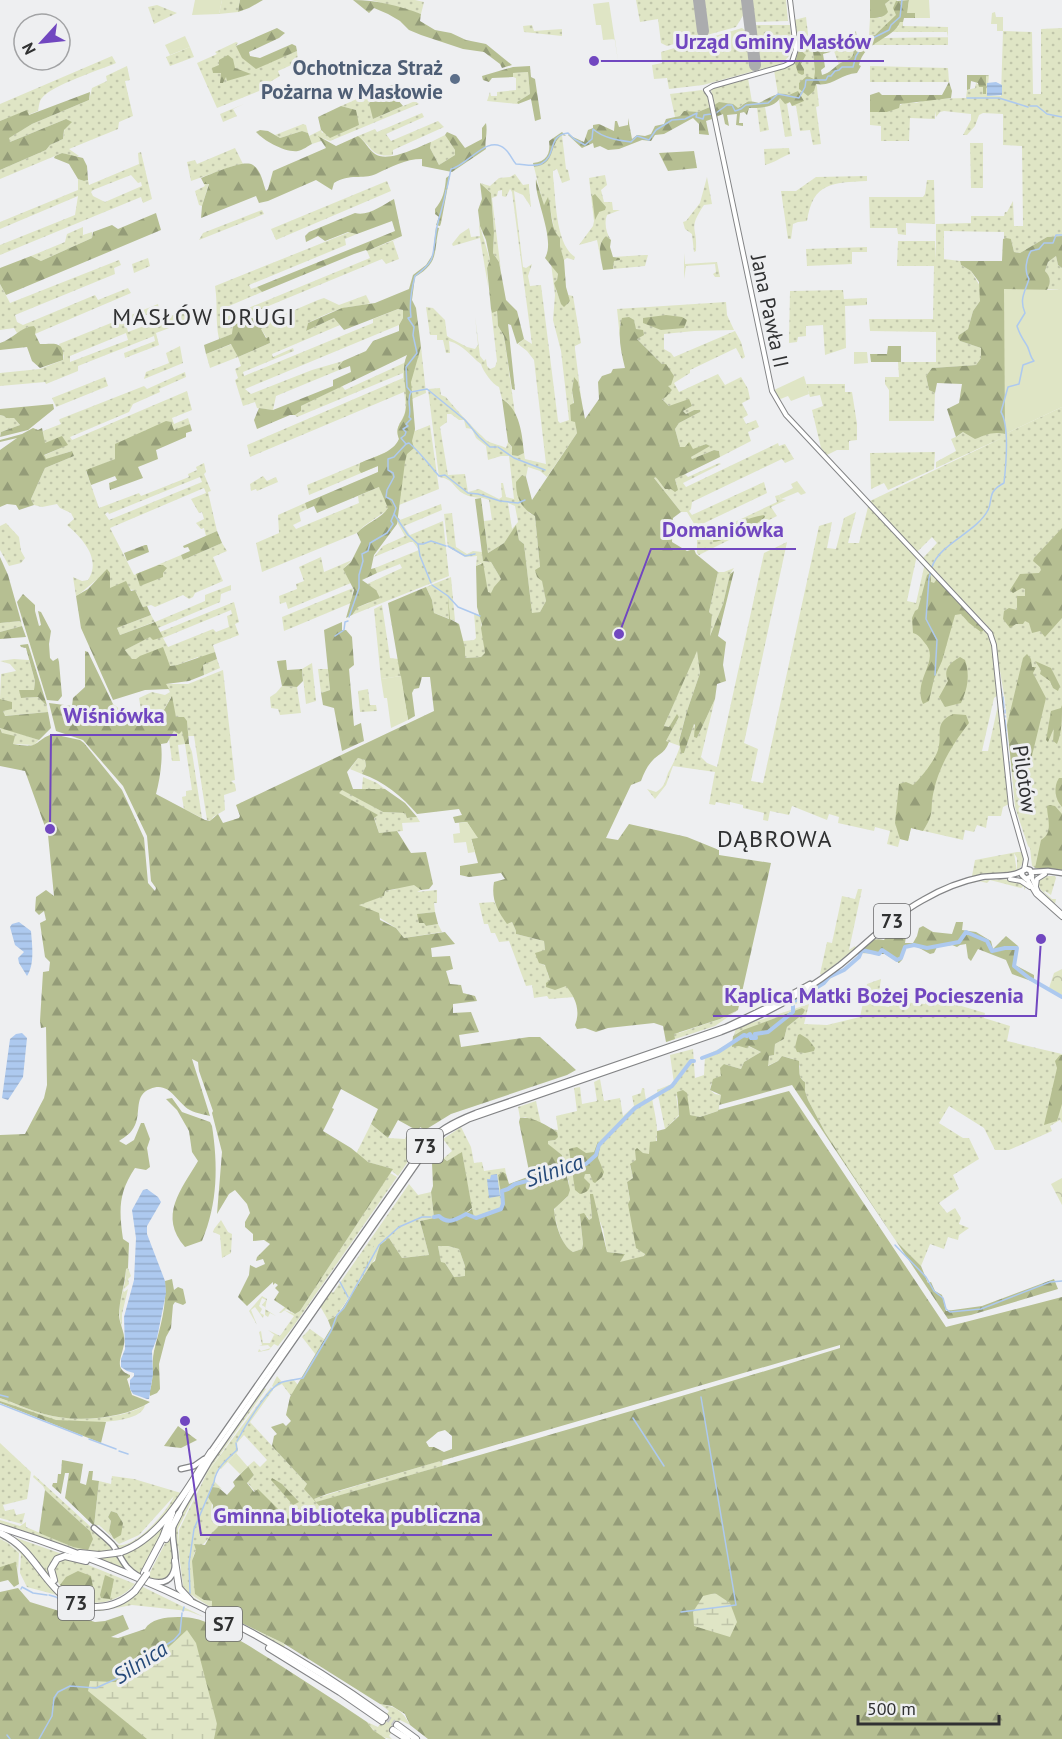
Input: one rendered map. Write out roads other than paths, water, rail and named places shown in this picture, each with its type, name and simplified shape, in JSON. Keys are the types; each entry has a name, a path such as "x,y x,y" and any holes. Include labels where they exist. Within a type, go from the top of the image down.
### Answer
{"highway":[{"name":"73","path":"55,1546 87,1554 118,1552 138,1544 153,1533 211,1452"},
{"name":"73","path":"146,1573 179,1499"},
{"name":"73","path":"0,1530 24,1548 57,1590 73,1602 86,1606 103,1607 120,1602 134,1590 179,1514"},
{"name":"S7","path":"0,1530 55,1546 125,1574 208,1612 302,1662 383,1719 242,1633 156,1591 86,1561 0,1530"},
{"name":"73","path":"86,1561 63,1556 52,1565 53,1579 71,1598 90,1604 105,1603 121,1598 134,1590"},
{"name":"73","path":"175,1561 182,1593 208,1612"},
{"path":"406,1739 395,1727 416,1739"}],"main road":[{"name":"Jana Pawła II","path":"790,0 796,49 792,62 706,90 714,116 772,391 786,415 989,630"},
{"name":"Pilotów","path":"989,630 993,640 1003,709 1011,806 1016,826 1027,852 1028,874"},
{"name":"73","path":"974,880 1010,879 1048,871 1062,875"},
{"path":"1028,874 1032,890"},
{"path":"1028,874 1038,892 1062,916"},
{"path":"1038,892 1036,881 1045,874"},
{"name":"73","path":"175,1561 172,1534 179,1514 208,1462 418,1162 439,1136 469,1119 736,1024 789,1000 825,975 909,908 942,890 974,880 1014,875 1062,875"},
{"path":"1010,879 1024,883 1062,916"},
{"name":"73","path":"211,1452 421,1151 438,1132 460,1119 736,1024 825,975"},
{"path":"181,1469 198,1464 211,1452"},
{"path":"94,1528 112,1544 129,1569 150,1580 158,1582 167,1580 173,1573 175,1561"}],"water":[{"path":"996,82 1002,85 1002,95 987,96 987,83"},
{"path":"19,922 31,931 32,960 27,976 18,958 24,952 15,945 10,927"},
{"path":"22,1033 27,1038 23,1077 8,1100 2,1098 10,1039"},
{"path":"497,1174 500,1196 489,1198 487,1179"},
{"path":"147,1189 161,1202 147,1226 147,1234 165,1281 166,1293 157,1338 152,1351 153,1374 149,1399 133,1394 130,1389 130,1380 134,1373 121,1367 125,1349 124,1317 134,1280 136,1238 132,1210 143,1190"}],"waterway":[{"path":"716,113 727,105 732,105 735,111 746,105 768,103 778,94 799,98 806,80 826,80 828,76 842,67 853,67 856,56 865,42 889,30 900,17 902,0"},
{"path":"967,98 999,98 1028,107"},
{"path":"1030,106 1037,106 1047,114 1062,117"},
{"path":"447,188 451,169 492,145 505,149 516,164 538,165 546,160 554,142 561,135 568,133 585,145 592,139 593,129 606,137 631,142 637,136 649,140 656,130 672,120 685,119 697,113 696,117 703,119 704,115 711,114"},
{"path":"431,583 420,556 418,544 408,535 394,514 396,508 392,500 386,497 394,477 393,473 388,470 388,459 394,457 406,444 401,438 406,432 403,429 408,426 406,424 411,419 409,417 411,392 407,387 406,367 417,353 413,335 414,327 408,318 411,317 412,287 415,276 427,266 432,257 446,190"},
{"path":"932,567 942,551 983,518 989,508 993,492 1004,483 1006,427 1001,412 1008,387 1019,384 1023,365 1034,361 1017,326 1025,313 1023,300 1029,279 1026,272 1027,261 1031,251 1039,249 1044,243 1053,243 1056,235 1062,235"},
{"path":"411,392 427,389 465,420 490,447 496,447"},
{"path":"406,444 409,443 421,454 439,476 445,475 468,493 500,501 518,503 525,500"},
{"path":"498,447 514,458 545,470"},
{"path":"349,617 359,588 362,554 368,551 370,543 387,533 393,524 391,521 394,514"},
{"path":"418,544 431,541 446,546"},
{"path":"448,546 465,556 475,554"},
{"path":"931,571 926,619 937,640 935,675"},
{"path":"432,585 448,596 458,607 480,616"},
{"path":"335,636 344,630 345,622 348,621"},
{"path":"1001,689 1002,695"},
{"path":"1003,697 1004,708"},
{"path":"1005,720 1006,731"},
{"path":"1006,733 1007,745"},
{"path":"1007,747 1008,759"},
{"path":"1009,769 1010,775"},
{"path":"1011,783 1011,788"},
{"name":"Silnica","path":"702,1058 718,1052 744,1035 750,1034 751,1038 756,1038 755,1034 768,1032 793,1012 793,1002 824,983 829,977 844,970 859,957 862,950 879,954 882,950 897,960 901,958 905,947 914,945 927,948 959,942 966,932 987,941 992,951 1017,948 1014,966 1029,978 1062,997"},
{"name":"Silnica","path":"434,1217 439,1216 449,1221 466,1214 476,1218 501,1209 502,1191 515,1184 551,1175 560,1167 586,1164 596,1155 599,1145 635,1108 672,1086 691,1061 694,1061"},
{"name":"Silnica","path":"237,1441 256,1409 275,1387 283,1382 303,1378 379,1245 399,1227 422,1217 431,1217"},
{"path":"895,1245 926,1277 934,1291 943,1298 946,1309 950,1312 981,1309 1050,1282 1062,1281"},
{"path":"340,1282 348,1297"},
{"path":"0,1395 8,1397"},
{"path":"681,1612 736,1605 701,1397"},
{"path":"0,1404 82,1436"},
{"path":"633,1418 664,1466"},
{"path":"89,1439 116,1449"},
{"name":"Silnica","path":"190,1593 189,1563 194,1529 217,1472 237,1450 236,1443"},
{"path":"119,1451 128,1454"},
{"path":"21,1589 22,1587 33,1593 47,1595"},
{"path":"49,1595 65,1604"},
{"path":"71,1607 76,1609"},
{"name":"Silnica","path":"183,1611 184,1607"},
{"name":"Silnica","path":"39,1739 52,1716 54,1698 58,1692 70,1686 96,1688 116,1679 129,1668 174,1640 180,1633 182,1613"},
{"path":"7,1735 10,1739"}],"tunnel":[{"path":"385,1717 397,1725"}],"place":[{"name":"Urząd Gminy Masłów","path":"594,61"},
{"name":"Ochotnicza Straż Pożarna w Masłowie","path":"455,79"},
{"name":"Domaniówka","path":"619,634"},
{"name":"Wiśniówka","path":"50,829"},
{"name":"Kaplica Matki Bożej Pocieszenia","path":"1041,939"},
{"name":"Gminna biblioteka publiczna","path":"185,1421"}],"district":[{"name":"MASŁÓW DRUGI","path":"204,316"},
{"name":"DĄBROWA","path":"775,838"}]}
